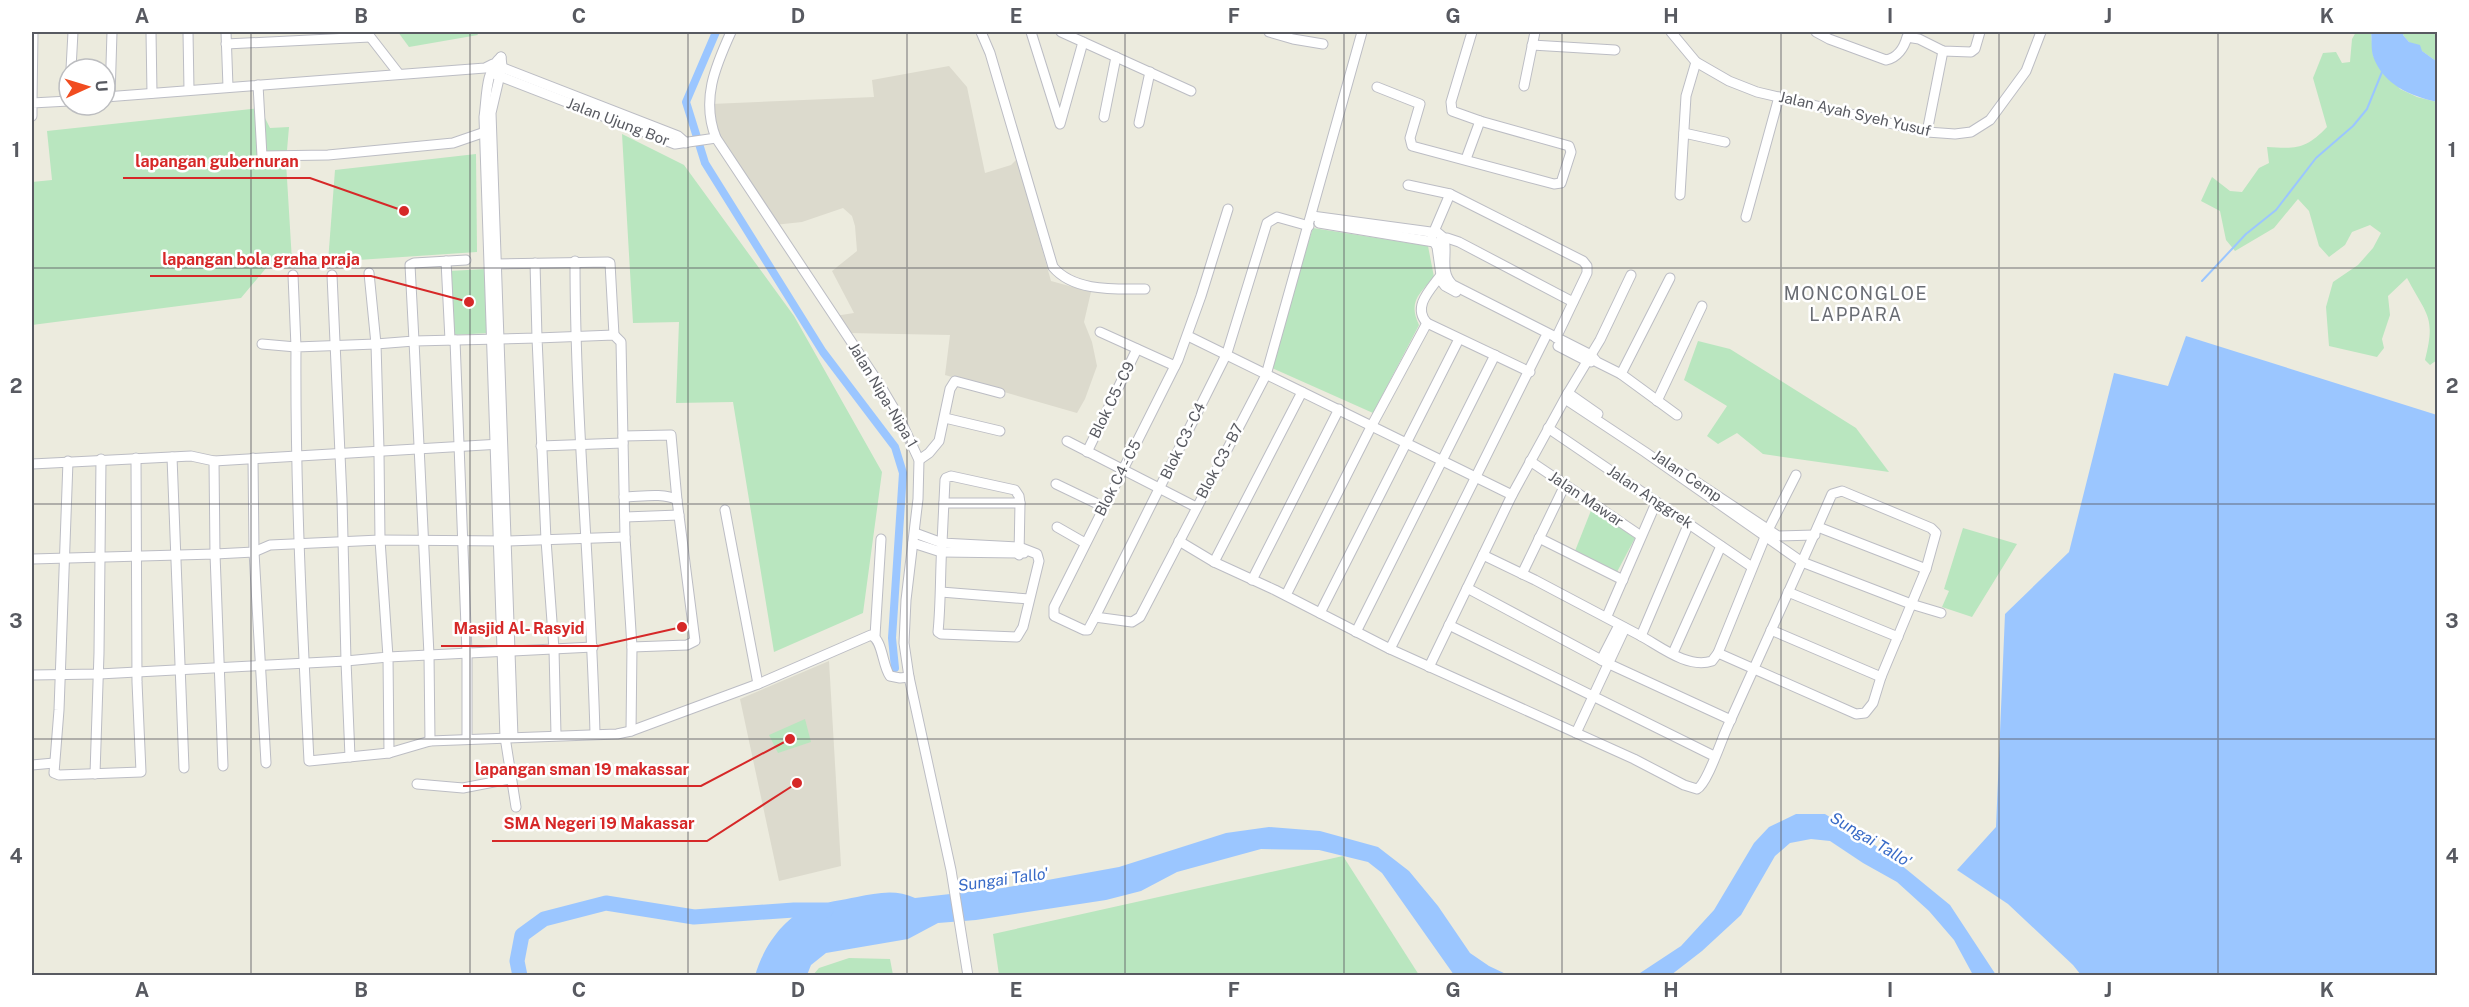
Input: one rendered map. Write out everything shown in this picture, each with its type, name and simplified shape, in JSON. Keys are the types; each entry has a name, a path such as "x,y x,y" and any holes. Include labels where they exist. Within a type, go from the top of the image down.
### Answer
{"street":[{"path":"32,116 33,32"},
{"path":"72,57 73,32"},
{"path":"110,57 112,32"},
{"path":"151,32 152,93"},
{"path":"188,32 189,90"},
{"path":"226,32 228,87"},
{"path":"261,32 261,42"},
{"name":"Jalan Nipa-Nipa 1","path":"731,32 718,59 709,96 710,119 716,138 880,385 909,435 919,460 904,643 909,677 951,870 968,975"},
{"path":"981,32 1053,267 1064,278 1105,290 1145,290"},
{"path":"1031,32 1060,124 1083,42"},
{"path":"1061,32 1191,91"},
{"path":"1269,32 1323,44"},
{"name":"Blok C3 - B7","path":"1095,617 1135,621 1140,616 1266,375 1362,32"},
{"path":"1377,87 1420,104 1410,145 1554,184 1563,181 1571,152 1569,146 1452,111 1450,106 1472,32"},
{"path":"1524,86 1535,32"},
{"name":"Jalan Ayah Syeh Yusuf","path":"1671,32 1696,62 1729,81 1757,92 1927,132 1955,134 1971,132 1990,120 2026,71 2041,32"},
{"path":"1816,32 1886,60 1899,53 1908,34 1944,51 1971,52 1975,49 1980,32"},
{"path":"226,44 368,34 399,74"},
{"path":"1532,45 1615,50"},
{"path":"1927,132 1944,51"},
{"path":"1104,117 1116,57"},
{"path":"1680,195 1688,84 1696,62"},
{"path":"494,69 484,132 496,339 510,779 516,807"},
{"path":"494,69 491,113 497,264 496,339"},
{"name":"Jalan Ujung Bor","path":"117,96 399,74 494,69 692,142 716,138"},
{"path":"1139,123 1150,72"},
{"path":"258,85 262,156 327,154 453,143 484,132"},
{"path":"1746,217 1779,97"},
{"path":"32,103 57,102"},
{"path":"1466,159 1480,121"},
{"path":"1684,133 1725,142"},
{"path":"1407,185 1450,194 1583,261 1587,266 1587,273 1556,338"},
{"path":"1450,194 1434,231 1445,270 1453,285 1621,374 1677,415"},
{"name":"Blok C4 - C5","path":"1095,617 1086,630 1058,620 1054,616 1054,607 1175,366 1188,336 1228,209"},
{"name":"Blok C3 - C4","path":"1095,617 1227,353 1267,223 1273,218 1310,221"},
{"path":"1310,221 1434,231"},
{"path":"1310,221 1437,241 1459,242 1573,302"},
{"path":"1437,241 1444,286 1545,338 1592,359"},
{"path":"430,741 429,655 410,265 466,260"},
{"path":"446,261 459,447 467,653 467,738"},
{"path":"497,264 575,261 610,263 614,335"},
{"path":"575,261 579,444 593,646 595,734"},
{"path":"535,262 546,540 554,648 556,735"},
{"path":"369,273 376,344 381,540 388,657 389,753"},
{"path":"293,275 296,347 296,456 309,761 389,753 430,741 617,734 758,684 866,636 875,636"},
{"path":"332,275 350,757"},
{"path":"1441,275 1420,306 1420,315 1427,323 1530,372"},
{"path":"1429,667 1512,495 1566,396 1592,359 1631,275"},
{"path":"1621,374 1670,278"},
{"path":"1657,401 1702,306"},
{"path":"1286,595 1371,426 1427,323"},
{"path":"1100,332 1175,366"},
{"path":"262,344 296,347 336,346 414,341 614,335 619,339 622,347 625,537 632,647 631,730"},
{"path":"1188,336 1227,353 1266,375 1512,495"},
{"path":"1390,649 1545,338"},
{"path":"1320,613 1459,339"},
{"name":"Blok C5 - C9","path":"1087,452 1137,349"},
{"path":"1356,632 1495,355"},
{"path":"919,460 937,446 950,389 955,381 1000,393"},
{"path":"1215,562 1302,392"},
{"name":"Jalan Cemp","path":"1566,396 1766,533 1786,537 1816,530"},
{"path":"1252,580 1339,409"},
{"path":"945,418 1000,431"},
{"name":"Jalan Anggrek","path":"1548,428 1752,567"},
{"path":"542,446 671,435 695,642 632,647"},
{"path":"1067,441 1196,507"},
{"path":"32,464 191,456 214,461 500,445"},
{"path":"172,457 184,768"},
{"path":"68,461 60,674 54,763 56,775 141,771 137,672 136,458"},
{"path":"253,458 254,552 266,763"},
{"path":"95,774 99,674 101,459"},
{"path":"214,461 223,766"},
{"name":"Jalan Mawar","path":"1530,461 1641,536"},
{"path":"1483,555 1607,616 1689,662 1712,661 1718,653 1766,533 1796,475"},
{"path":"914,538 942,547 1022,551 1037,554 1039,558 1023,627 1017,637 941,634 938,632 941,592 942,547 945,480 949,476 1015,490 1020,503 1022,551"},
{"path":"1056,484 1104,507"},
{"path":"1522,574 1565,485"},
{"path":"1177,544 1286,595 1390,649 1634,759 1693,789 1703,785 1714,756 1754,669 1832,494 1842,491 1935,531 1937,536 1926,569 1870,709 1861,715 1754,669 1718,653"},
{"path":"624,497 657,496 673,497 677,500"},
{"path":"944,503 1020,503"},
{"path":"1607,616 1656,503"},
{"path":"725,510 758,684"},
{"path":"625,517 679,514"},
{"path":"1641,636 1689,523"},
{"path":"1057,528 1085,543"},
{"path":"1816,530 1926,569"},
{"path":"1766,533 1802,562 1911,604 1941,613"},
{"path":"32,559 254,552 270,545 381,540 463,542 587,540 625,537"},
{"path":"1539,538 1623,580"},
{"path":"881,539 875,636 890,676 909,677"},
{"path":"1673,653 1721,546"},
{"path":"1467,588 1604,661 1731,720"},
{"path":"941,592 1029,599"},
{"path":"1788,592 1898,637"},
{"path":"1449,624 1714,756"},
{"path":"1576,733 1593,695 1604,661 1622,626"},
{"path":"1771,630 1881,677"},
{"path":"32,675 260,666 593,646"},
{"path":"32,765 54,763"},
{"path":"417,784 463,788 510,779"}],"shaded area":[{"path":"949,66 967,87 985,173 1011,165 1017,159 1051,281 1091,292 1084,322 1092,342 1097,366 1085,399 1077,413 945,375 950,335 848,333 835,316 854,313 832,271 857,251 852,216 843,208 802,222 774,225 720,145 711,104 874,97 872,80"},
{"path":"829,661 841,866 779,881 740,699"}],"green space":[{"path":"398,32 476,32 478,35 409,47"},
{"path":"2356,32 2371,32 2373,56 2400,89 2417,97 2437,102 2437,360 2430,365 2425,360 2430,334 2428,317 2407,278 2388,296 2390,315 2382,339 2384,348 2377,357 2329,346 2326,307 2333,282 2358,265 2373,248 2381,233 2370,225 2352,232 2345,245 2329,257 2319,246 2309,211 2298,199 2274,228 2235,251 2226,240 2220,211 2201,201 2212,177 2230,191 2242,192 2259,168 2269,163 2267,147 2286,148 2307,144 2327,127 2313,78 2323,53 2336,52 2342,63 2350,62 2352,39"},
{"path":"2404,32 2437,32 2437,69 2436,61 2409,42 2403,35"},
{"path":"260,108 270,128 289,127 286,162 292,261 267,267 241,298 32,325 32,182 52,180 47,131"},
{"path":"622,134 684,165 794,316 882,472 863,613 774,652 733,402 676,403 679,322 633,323"},
{"path":"476,154 477,252 328,262 335,170"},
{"path":"1313,228 1428,246 1434,277 1415,304 1419,325 1373,413 1272,368 1286,310"},
{"path":"486,269 489,333 452,335 449,271"},
{"path":"1698,341 1730,349 1856,428 1889,472 1763,454 1737,433 1718,444 1707,436 1727,406 1684,380"},
{"path":"1592,508 1635,538 1617,572 1575,551"},
{"path":"1963,528 2017,544 1972,617 1942,607 1949,591 1944,589"},
{"path":"805,719 811,742 778,753 769,735"},
{"path":"1343,856 1419,975 999,975 993,934"},
{"path":"849,958 890,959 893,975 813,975 819,968"}],"water":[{"path":"2371,32 2404,32 2403,35 2409,42 2420,45 2422,51 2436,61 2437,102 2399,88 2384,75 2373,56"},
{"path":"2186,336 2437,415 2437,975 2081,975 2008,904 1957,870 1996,827 2005,614 2069,552 2114,373 2168,386"},
{"path":"1796,814 1825,814 1884,851 1950,905 1996,975 1973,975 1954,940 1929,911 1897,882 1830,841 1811,839 1790,843 1775,856 1741,915 1702,951 1671,975 1637,975 1681,946 1714,910 1754,843 1769,827"},
{"path":"1269,827 1320,831 1378,847 1409,871 1438,906 1470,953 1508,975 1454,975 1382,873 1368,862 1319,850 1261,849 1177,872 1141,891 1106,900 976,920 938,923 908,939 826,953 811,965 807,975 755,976 763,955 783,926 801,911 817,905 879,893 901,893 915,898 1003,888 1119,867 1226,833"}],"waterway":[{"path":"716,32 686,102 705,163 823,352 895,447 903,473 892,638 895,668"},
{"path":"2202,281 2246,234 2276,210 2316,158 2353,126 2367,109 2382,72"},
{"name":"Sungai Tallo'","path":"520,976 517,961 522,935 544,919 606,903 694,917 826,910"}],"place":[{"name":"lapangan gubernuran","path":"404,211"},
{"name":"lapangan bola graha praja","path":"469,302"},
{"name":"Masjid Al- Rasyid","path":"682,627"},
{"name":"lapangan sman 19 makassar","path":"790,739"},
{"name":"SMA Negeri 19 Makassar","path":"797,783"}],"district":[{"name":"MONCONGLOE LAPPARA","path":"1856,304"}]}
